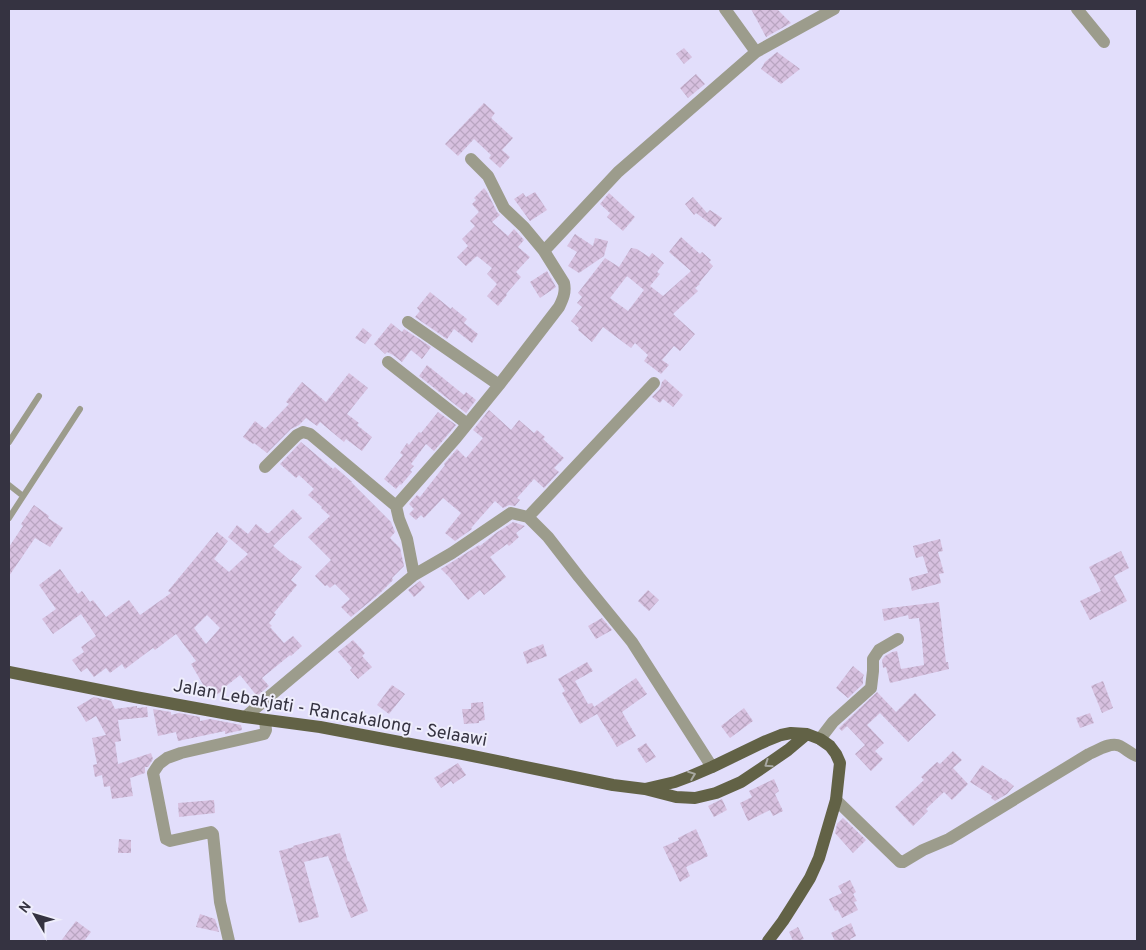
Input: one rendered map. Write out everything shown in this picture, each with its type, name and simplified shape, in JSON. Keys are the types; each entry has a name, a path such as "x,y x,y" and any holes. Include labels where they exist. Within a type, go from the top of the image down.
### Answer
{"main road":[{"name":"Jalan Lebakjati - Rancakalong - Selaawi","path":"9,672 245,717 329,728 685,798 695,798 716,793 741,782 788,750 807,734"},
{"name":"Jalan Lebakjati - Rancakalong - Selaawi","path":"645,789 675,782 712,767 781,734 791,732 807,734 820,739 830,746 840,763 836,800 819,858 810,878 768,941"}],"street":[{"path":"724,9 756,52"},
{"path":"544,251 618,172 756,52 834,9"},
{"path":"1077,9 1104,42"},
{"path":"396,506 456,438 499,385 559,307 564,297 564,283 544,251 504,208 488,176 471,159"},
{"path":"408,322 499,385"},
{"path":"388,362 466,424"},
{"path":"528,516 654,384"},
{"path":"265,467 297,435 303,432 310,434 396,506 407,539 414,574"},
{"path":"245,717 414,574 452,553 511,513 528,516 548,536 632,642 712,767"},
{"path":"820,739 833,722 871,688 873,659 879,650 898,639"},
{"path":"229,941 220,902 213,834 210,832 170,842 166,839 153,773 159,764 167,758 264,734 266,730 265,720"},
{"path":"836,800 900,862 903,862 923,850 949,839 1089,754 1113,744 1137,756"}],"lane":[{"path":"9,442 39,396"},
{"path":"9,518 80,409"},
{"path":"9,485 24,496"}],"building":[{"path":"751,9 777,9 791,23 766,37"},
{"path":"684,48 692,57 684,64 676,54"},
{"path":"777,52 800,69 781,84 761,69 765,62"},
{"path":"696,74 705,84 688,98 680,88"},
{"path":"484,103 495,113 491,118 513,138 502,150 510,157 500,168 489,158 491,155 474,139 458,156 445,144"},
{"path":"484,188 500,215 492,222 508,236 514,229 524,240 518,247 530,257 516,272 521,277 498,306 487,296 497,284 487,274 492,268 477,256 466,266 457,257 468,246 462,239 475,226 470,221 479,212 472,204 476,200 474,198"},
{"path":"535,192 547,210 530,221 514,199 523,193 526,197"},
{"path":"609,193 635,217 623,231 607,217 610,213 600,204"},
{"path":"693,197 707,213 710,210 722,218 715,227 696,213 694,215 685,204"},
{"path":"575,234 593,246 595,238 608,241 604,256 579,273 568,266 577,252 567,246"},
{"path":"681,237 700,254 702,252 711,260 709,262 713,266 695,288 698,291 673,314 695,334 680,351 674,346 662,360 669,365 661,374 644,361 648,355 635,343 631,348 603,327 592,342 571,321 582,307 577,303 582,297 578,293 605,258 619,267 631,248 637,249 649,257 652,253 664,263 657,272 660,274 650,286 663,296 691,271 669,252","holes":["627,276 644,290 628,311 610,298"]},
{"path":"547,271 556,287 540,298 530,282"},
{"path":"430,292 467,319 464,323 478,334 472,343 454,329 447,339 415,317 420,311 417,308"},
{"path":"391,323 402,332 404,329 431,347 422,359 411,350 402,362 387,352 385,354 374,344"},
{"path":"363,328 372,335 365,344 355,338"},
{"path":"427,365 464,395 466,392 476,400 466,413 419,376"},
{"path":"349,373 368,388 347,414 359,423 357,425 372,437 362,451 346,439 344,442 320,422 317,426 306,418 299,425 291,429 267,453 243,437 255,421 265,429 289,404 286,402 302,382 326,402"},
{"path":"665,379 683,395 673,407 663,399 660,403 652,397 660,389"},
{"path":"489,410 511,430 519,420 534,433 537,430 545,437 543,439 564,458 554,468 559,472 544,488 534,479 517,498 520,500 515,506 509,505 503,508 495,501 472,529 455,541 445,533 461,513 443,498 424,518 421,515 416,520 409,514 414,509 409,504 417,495 420,497 457,449 466,458 483,438 473,430"},
{"path":"438,412 456,425 434,451 426,444 411,464 414,466 410,470 412,472 396,489 384,479 403,455 400,453 407,443 409,445"},
{"path":"301,442 352,482 391,522 395,532 390,538 400,548 404,566 379,594 351,617 341,607 350,599 335,584 330,588 327,585 325,586 315,576 331,560 308,537 330,516 308,495 314,489 299,475 296,478 280,464"},
{"path":"34,505 63,528 50,547 35,538 9,576 9,547"},
{"path":"293,509 302,518 273,546 291,561 302,567 291,580 297,585 274,613 276,614 269,623 272,626 270,627 284,643 293,636 302,646 262,678 269,686 257,696 240,675 225,687 226,689 211,698 191,664 196,661 176,634 125,669 122,664 110,673 106,668 94,677 87,668 81,672 72,660 84,652 81,647 96,636 81,614 53,634 42,619 56,609 39,585 60,569 78,594 82,591 90,602 93,600 106,617 129,600 140,615 171,593 168,591 217,532 228,541 214,559 229,572 248,554 228,537 237,525 248,534 256,524 269,533","holes":["207,615 220,628 206,644 194,628"]},
{"path":"513,522 525,526 516,533 519,537 509,546 507,544 490,557 506,577 484,595 480,590 468,600 441,569 480,546"},
{"path":"940,539 943,551 938,552 944,573 939,574 941,583 912,591 909,578 928,573 923,556 916,558 913,546"},
{"path":"1121,551 1129,568 1114,576 1127,601 1090,620 1080,601 1101,591 1089,567"},
{"path":"420,581 425,587 414,597 408,590"},
{"path":"648,590 659,600 649,611 638,601"},
{"path":"939,602 946,662 948,662 949,669 890,683 886,667 883,668 882,660 885,656 897,651 901,669 924,665 922,641 919,618 909,619 908,615 884,621 882,609"},
{"path":"602,618 612,630 596,639 588,626"},
{"path":"353,640 365,653 362,656 372,667 358,679 350,670 352,668 338,652"},
{"path":"543,644 547,656 527,664 523,652"},
{"path":"587,662 593,671 575,681 588,704 592,703 594,707 636,678 647,694 622,712 636,736 617,747 597,714 580,724 562,693 565,691 558,679"},
{"path":"853,666 864,675 863,684 848,698 836,688"},
{"path":"1103,681 1113,708 1102,713 1091,686"},
{"path":"392,685 405,694 389,714 377,705"},
{"path":"877,692 896,712 915,693 936,715 908,742 880,713 867,725 884,743 875,751 883,759 871,771 855,754 865,745 847,726 842,731 839,728"},
{"path":"94,697 111,701 115,709 137,706 137,708 147,707 148,717 118,720 121,741 115,742 118,764 151,753 153,759 148,767 145,767 145,773 130,778 133,796 112,799 110,786 104,787 102,775 95,777 93,765 97,764 92,738 106,735 96,716 86,722 77,707"},
{"path":"483,702 485,720 479,721 479,723 464,724 462,709 471,709 471,703"},
{"path":"744,708 753,721 730,738 721,726"},
{"path":"153,709 171,712 171,715 179,713 200,717 200,721 210,719 241,725 242,730 225,734 225,731 178,741 176,732 158,736"},
{"path":"1090,713 1094,723 1080,728 1076,718"},
{"path":"646,743 656,757 646,763 637,749"},
{"path":"953,751 962,760 953,768 968,784 952,800 944,792 926,809 928,811 913,826 895,807 924,780 921,777 937,762 940,764"},
{"path":"458,763 466,775 453,784 451,781 441,788 434,778"},
{"path":"982,765 1014,786 1007,794 995,801 991,798 992,796 970,782"},
{"path":"774,779 779,791 775,794 783,811 773,816 770,810 748,821 740,803 752,797 749,791"},
{"path":"722,799 727,810 714,817 708,806"},
{"path":"214,800 215,813 179,817 178,803"},
{"path":"843,818 866,840 853,853 835,833 837,824"},
{"path":"696,829 708,856 686,867 690,876 680,882 663,847 679,840 678,838"},
{"path":"340,833 348,862 368,911 351,918 328,856 304,862 319,917 299,923 279,851"},
{"path":"119,839 131,840 131,853 118,853"},
{"path":"850,880 856,892 853,894 857,901 854,902 858,910 842,918 838,910 835,911 829,899 842,893 838,886"},
{"path":"200,914 215,919 219,932 196,927"},
{"path":"76,921 91,932 84,941 61,941"},
{"path":"851,923 856,936 850,939 851,941 835,941 831,933"},
{"path":"798,927 804,939 793,941 789,932"}]}
